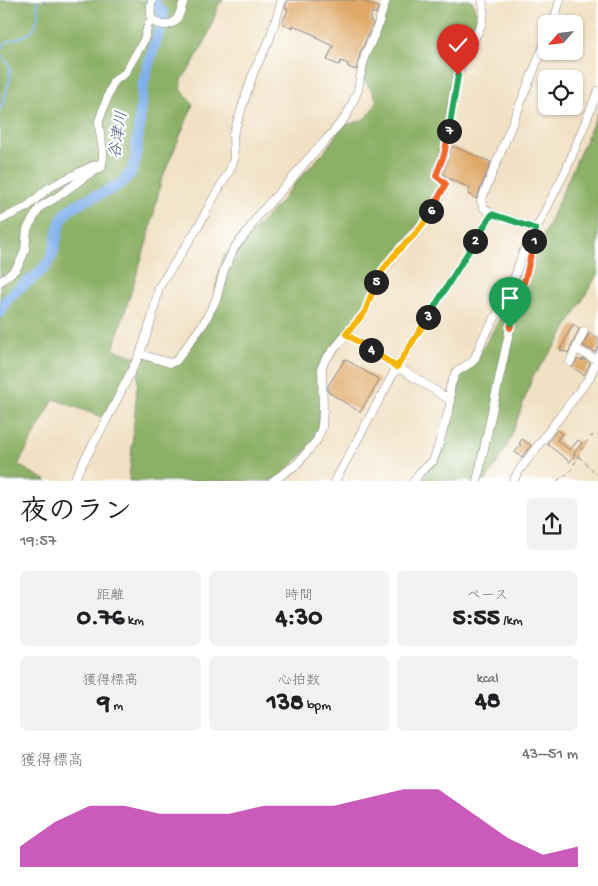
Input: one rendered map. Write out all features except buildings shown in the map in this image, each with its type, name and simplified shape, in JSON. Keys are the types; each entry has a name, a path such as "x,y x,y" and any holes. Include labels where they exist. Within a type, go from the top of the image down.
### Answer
{"street":[{"path":"152,0 152,19 158,24 166,26 175,21 184,0"},
{"path":"73,481 140,354 152,318 159,287 197,229 229,172 234,159 232,135 254,71 269,41 282,0"},
{"path":"140,354 170,363 176,361 204,323 216,300 224,270 234,248 260,213 347,115 358,90 365,55 376,31 386,0"},
{"path":"273,481 297,464 317,440 322,427 322,367 325,360 365,312 378,278 399,250 418,232 428,218 446,184 436,176 444,155 458,75 483,17 484,4 482,0"},
{"path":"556,15 560,0"},
{"path":"0,282 16,269 21,260 25,250 27,229 40,207 102,167 103,158 99,121 113,82 124,73 144,40 148,25 152,19"},
{"path":"536,229 492,214 484,208 481,201 538,60"},
{"path":"414,481 420,472 433,461 450,406 450,387 456,372 475,358 483,338 505,299 523,252 566,170 598,91"},
{"path":"0,220 27,207 47,189 90,167 102,163"},
{"path":"335,481 397,367 492,214"},
{"path":"477,481 510,328 526,276 536,229"},
{"path":"570,362 584,331"},
{"path":"346,334 450,400"},
{"path":"513,481 518,472 594,378 597,359 576,349"}],"path":[{"path":"557,481 572,469 591,436 598,436"},
{"path":"578,456 598,475"}],"green space":[{"path":"0,0 224,0 219,4 206,40 182,79 181,89 193,105 161,181 149,235 114,346 114,350 138,357 107,419 54,399 18,465 47,481 0,481"},
{"path":"391,0 472,0 477,16 449,94 436,176 444,186 389,264 364,310 324,360 317,440 276,481 129,481 140,354 175,366 219,305 215,288 224,255 251,233 278,205 295,183 325,151 343,125 360,121 371,113 377,101 363,79 369,57"},
{"path":"598,112 598,273 559,341 533,376 509,442 486,481 421,481 430,469 452,422 460,379 475,362 537,250"}],"waterway":[{"path":"0,51 3,45 25,35 34,27 38,18 38,0"},
{"name":"谷津川","path":"0,313 11,296 38,274 49,261 61,220 65,214 77,204 116,186 129,175 134,166 143,86 149,61 163,20 163,13 151,0"},
{"path":"0,53 10,70 8,88 0,110"}],"route":[{"path":"458,75 444,155 436,176 446,184 428,218 418,232 399,250 378,278 365,312 346,334 397,367 492,214 536,229 526,276 510,328"}]}
